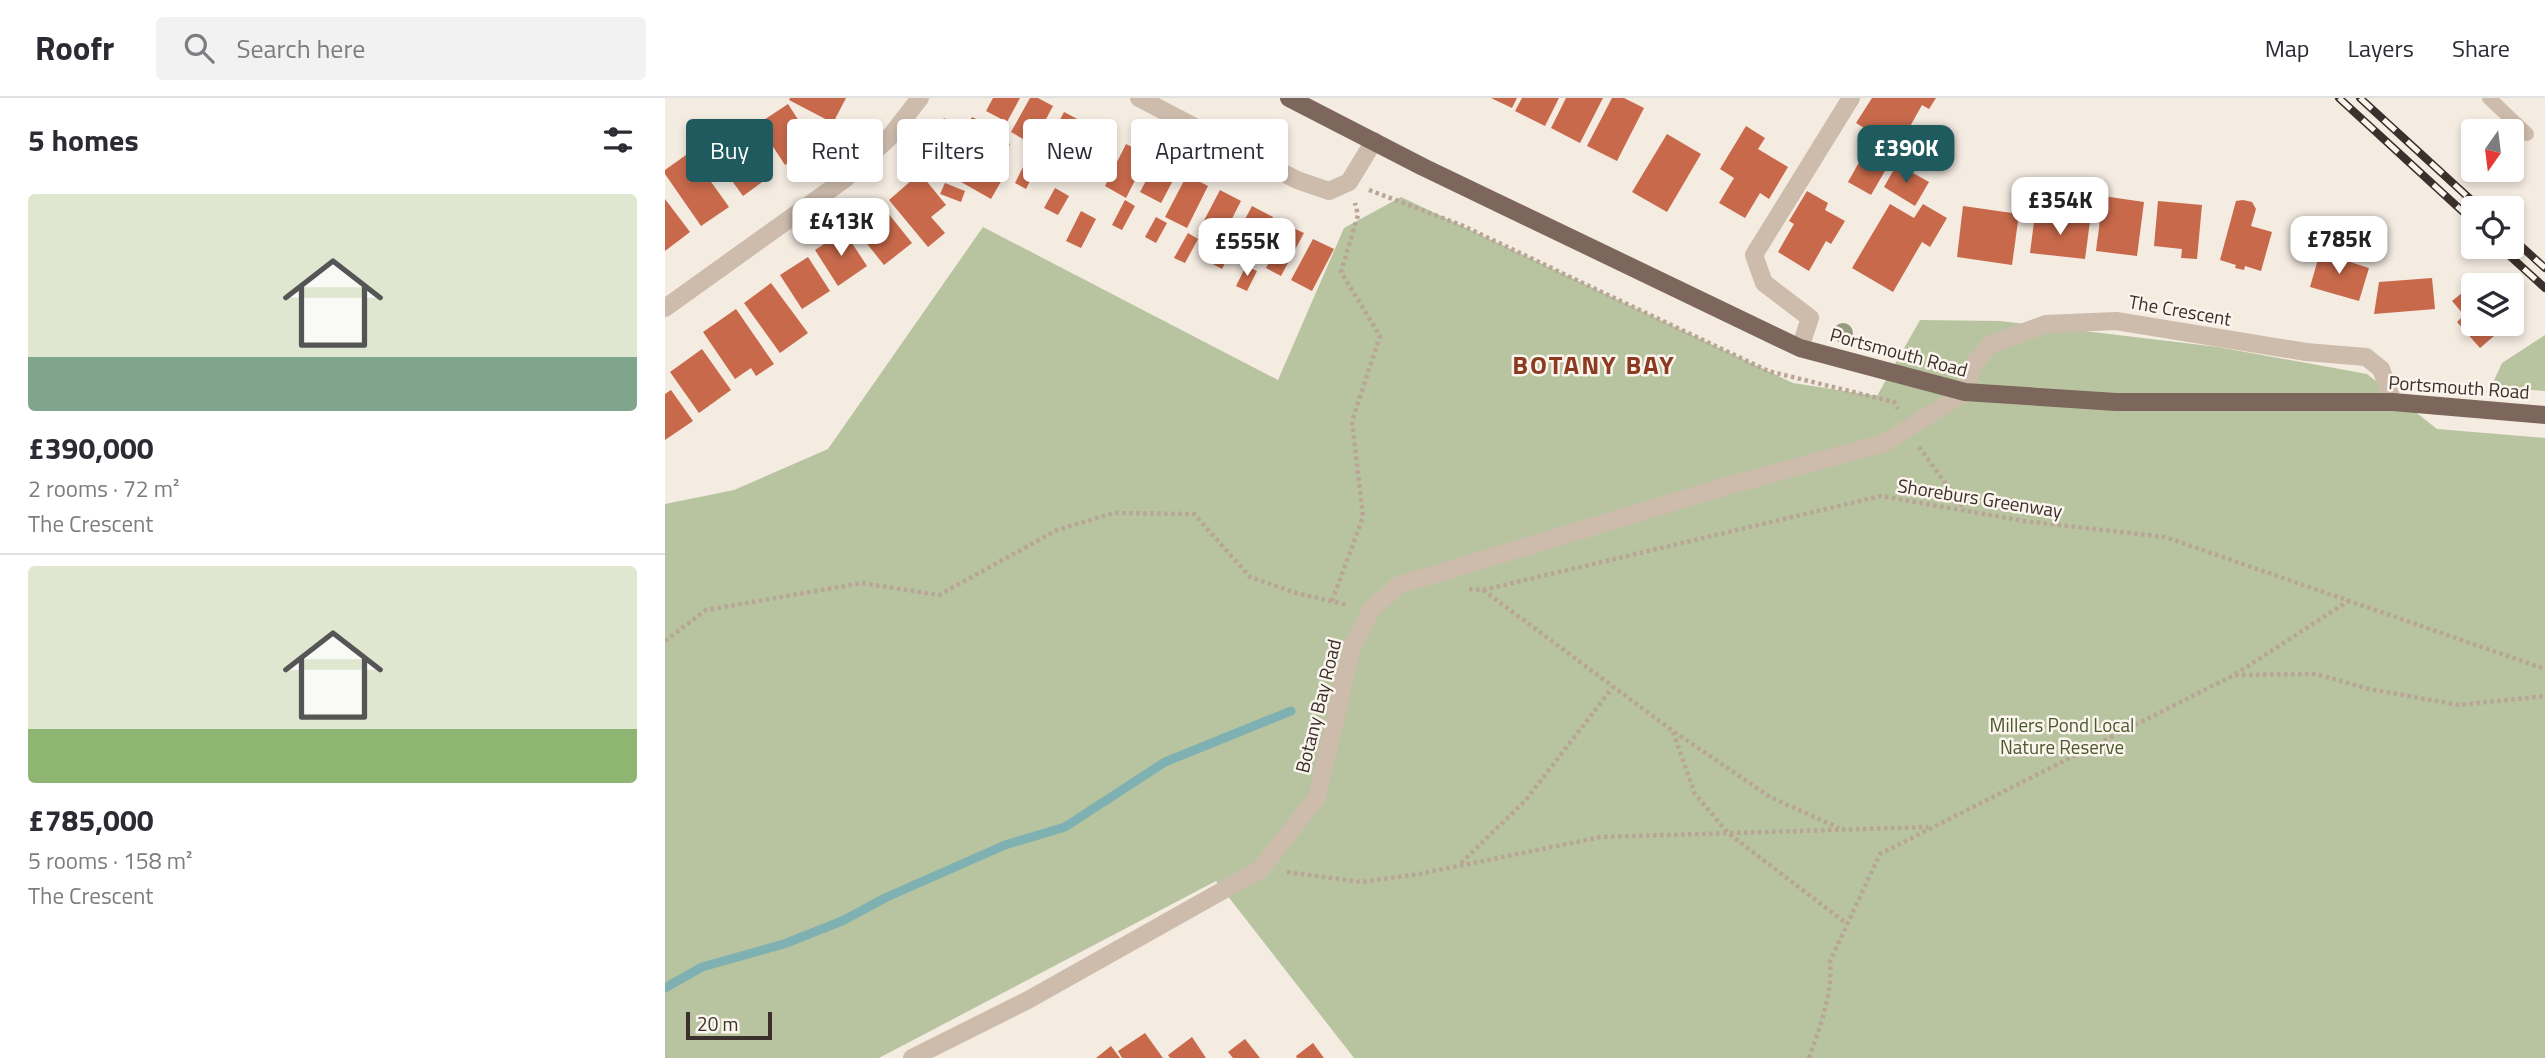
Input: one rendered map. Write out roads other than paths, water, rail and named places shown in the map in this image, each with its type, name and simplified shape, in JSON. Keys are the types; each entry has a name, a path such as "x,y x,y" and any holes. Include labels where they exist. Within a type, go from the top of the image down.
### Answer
{"main road":[{"name":"Portsmouth Road","path":"1289,98 1423,167 1800,348 1965,392 2116,401 2393,402 2545,415"}],"street":[{"path":"665,308 845,179 889,138 920,98"},
{"path":"1139,98 1297,180 1329,191 1349,182 1374,141"},
{"path":"1800,348 1810,318 1764,283 1754,255 1851,98"},
{"name":"The Crescent","path":"1965,392 1972,366 1991,344 2046,324 2116,321 2306,352 2366,357 2381,369 2393,402"},
{"name":"Botany Bay Road","path":"912,1058 1028,1000 1261,869 1317,797 1352,647 1371,610 1399,585 1730,485 1885,443 1965,392"}],"lane":[{"path":"2489,98 2527,134"}],"waterway":[{"path":"665,988 702,967 784,944 842,921 887,897 1005,845 1065,827 1165,762 1291,711"}],"railway":[{"path":"2339,98 2461,210"},
{"path":"2360,98 2467,196"},
{"path":"2524,249 2545,268"},
{"path":"2513,259 2545,288"}],"district":[{"name":"BOTANY BAY","path":"1594,365"}],"park label":[{"name":"Millers Pond Local Nature Reserve","path":"2062,736"}]}
